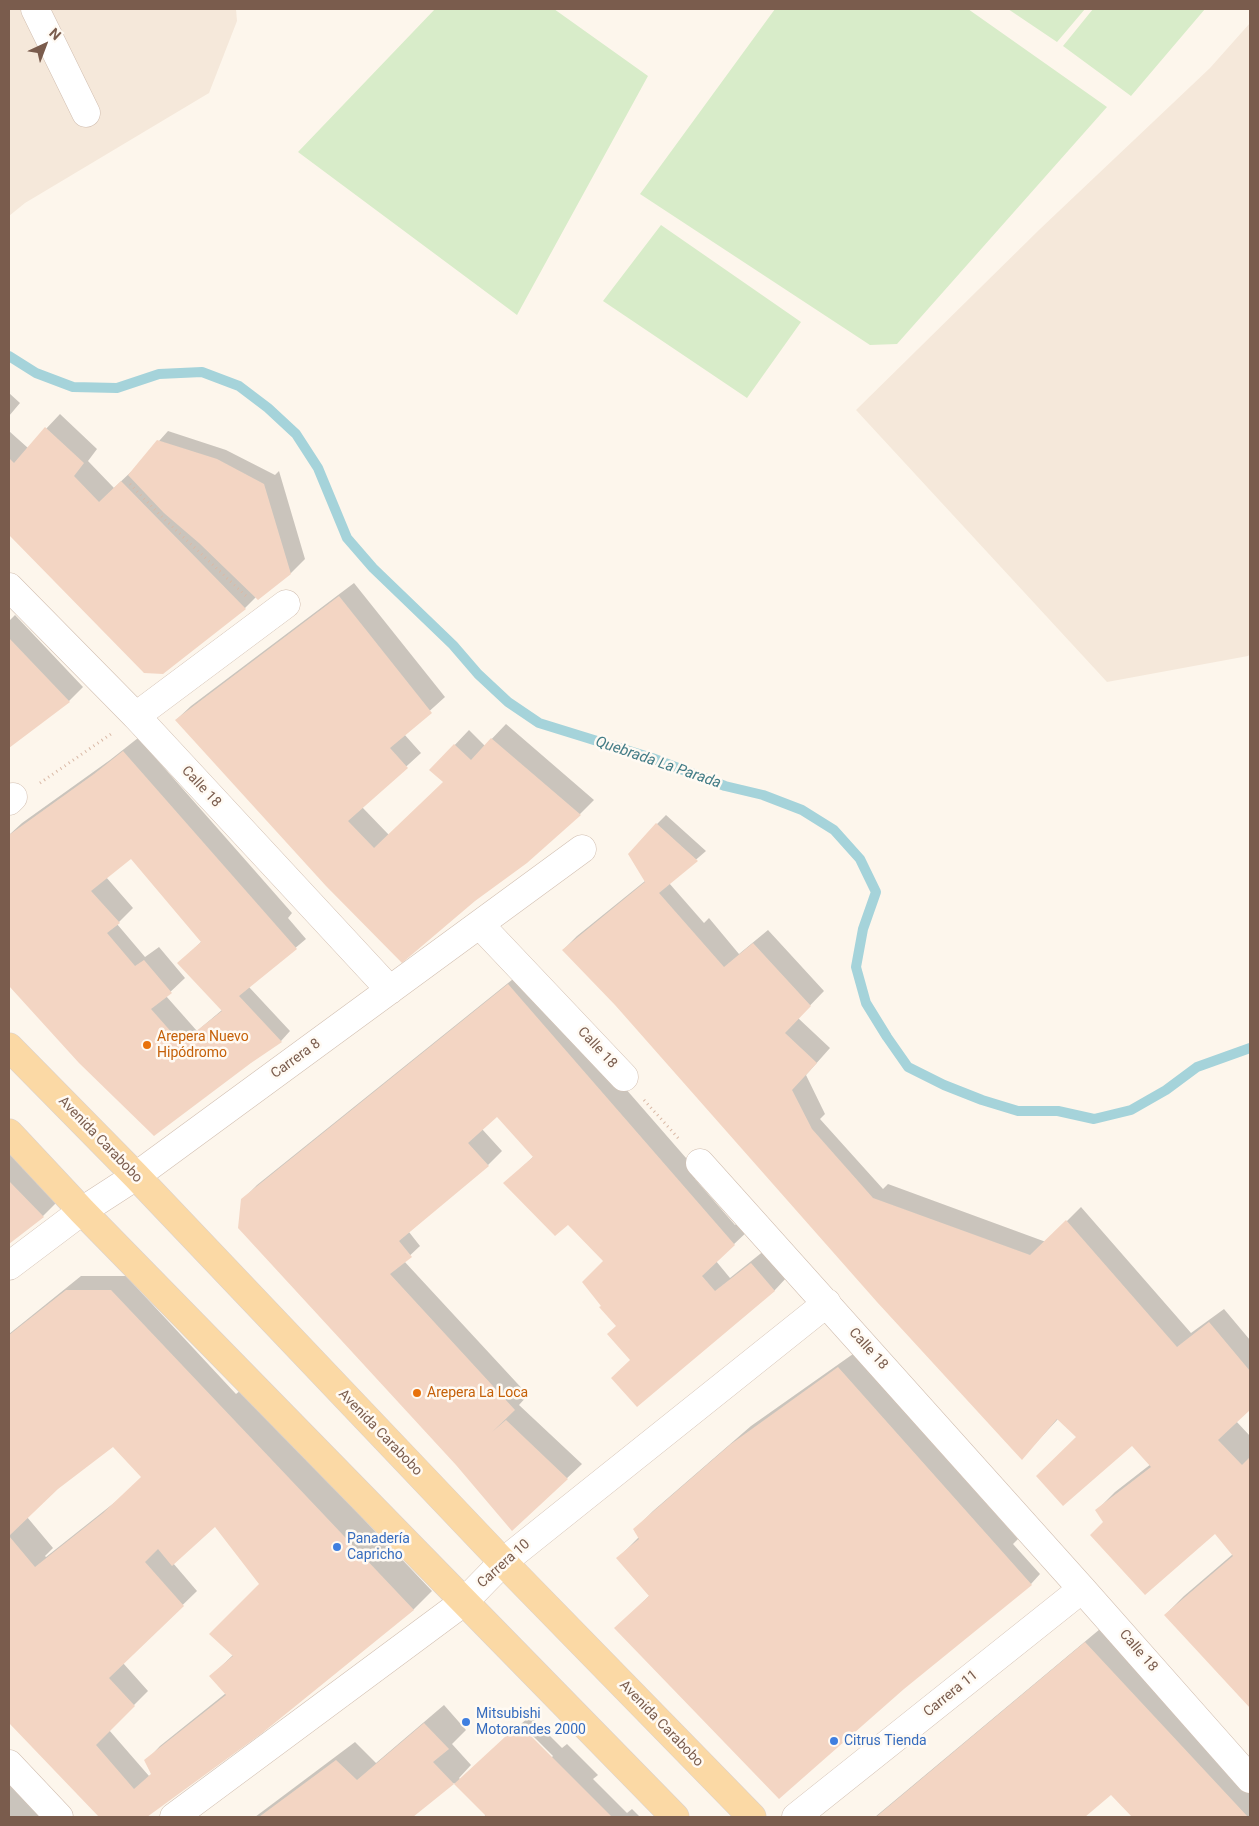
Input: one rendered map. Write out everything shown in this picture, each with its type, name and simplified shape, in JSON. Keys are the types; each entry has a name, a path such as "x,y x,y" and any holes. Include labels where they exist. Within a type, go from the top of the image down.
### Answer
{"main road":[{"name":"Avenida Carabobo","path":"9,1047 136,1176 503,1562 752,1817"},
{"path":"9,1133 82,1211 675,1817"}],"street":[{"path":"35,9 86,112"},
{"name":"Calle 18","path":"9,587 136,716 390,990"},
{"path":"136,716 286,604"},
{"name":"Carrera 8","path":"9,1266 82,1211 136,1176 480,925 582,848"},
{"name":"Calle 18","path":"480,925 624,1077"},
{"name":"Calle 18","path":"700,1163 1250,1779"},
{"name":"Carrera 10","path":"174,1817 464,1600 503,1562 827,1303"},
{"name":"Carrera 11","path":"796,1817 1082,1589"},
{"path":"9,1764 60,1817"}],"path":[{"path":"130,484 252,602 264,620"},
{"path":"11,799 47,779 136,716"},
{"name":"Calle 18","path":"624,1077 700,1163"}],"shaded area":[{"path":"9,9 236,9 237,21 209,93 25,203 9,216"},
{"path":"1250,23 1250,654 1248,656 1107,682 856,410 1040,229 1210,68"}],"green space":[{"path":"435,9 554,9 648,76 517,315 298,152"},
{"path":"775,9 968,9 1107,107 897,344 870,345 640,194"},
{"path":"1008,9 1085,9 1057,42"},
{"path":"1093,9 1205,9 1131,96 1063,46"},
{"path":"661,225 801,322 747,398 603,301"}],"building":[{"path":"45,427 84,463 74,476 99,502 121,481 246,609 163,674 144,673 9,535 9,458 14,463"},
{"path":"157,440 217,459 264,484 291,574 258,600 199,543 164,513 128,475"},
{"path":"339,596 432,713 390,748 408,768 348,821 374,848 443,782 429,770 454,744 471,760 491,738 581,815 527,863 475,901 402,963 326,886 175,720"},
{"path":"9,638 70,702 9,748"},
{"path":"123,751 297,949 239,996 282,1042 154,1136 79,1063 9,986 9,835","holes":["131,859 201,942 177,963 222,1011 181,1043 151,1009 172,993 144,960 135,966 107,933 120,923 91,891"]},
{"path":"656,823 698,861 659,893 724,967 753,943 811,1006 785,1033 817,1063 792,1090 812,1129 873,1198 1030,1255 1066,1220 1177,1347 1209,1322 1250,1371 1250,1410 1218,1440 1242,1465 1250,1457 1250,1708 1164,1615 1233,1556 1215,1534 1145,1595 1090,1535 1103,1522 1095,1510 1151,1467 1132,1446 1063,1506 1036,1476 1076,1437 1057,1419 1022,1460 877,1302 615,1005 562,950 645,882 628,854"},
{"path":"508,984 735,1245 702,1276 715,1291 751,1263 775,1291 637,1407 611,1378 630,1360 607,1334 616,1326 599,1307 601,1306 582,1282 603,1261 568,1225 555,1236 503,1183 533,1157 497,1117 468,1143 489,1166 399,1241 412,1257 390,1274 515,1410 492,1432 506,1420 568,1479 512,1531 456,1465 238,1228 241,1199"},
{"path":"9,1181 44,1217 9,1244"},
{"path":"66,1290 111,1290 414,1610 261,1734 147,1817 99,1817 9,1723 9,1536 9,1335","holes":["113,1447 141,1477 103,1513 35,1567 9,1536 58,1489","215,1527 259,1584 209,1634 233,1656 209,1676 226,1695 144,1760 151,1774 134,1789 96,1745 135,1706 109,1678 184,1606 145,1562 158,1549 172,1566"]},
{"path":"838,1367 1032,1585 904,1689 779,1799 614,1628 649,1596 616,1558 639,1539 633,1529 731,1444"},
{"path":"1085,1642 1248,1817 1132,1817 1111,1795 1085,1817 876,1817"},
{"path":"424,1723 449,1749 433,1762 454,1784 413,1817 259,1817 336,1760 357,1780"},
{"path":"519,1724 612,1817 484,1817 486,1816 454,1784"}],"waterway":[{"name":"Quebrada La Parada","path":"9,356 36,373 73,387 117,388 159,374 202,372 239,386 268,408 296,434 318,468 347,538 373,568 453,645 478,674 508,702 539,723 652,758 725,786 763,795 802,810 834,830 860,859 876,892 863,929 856,967 866,1003 908,1067 944,1085 982,1100 1018,1111 1058,1111 1094,1119 1131,1110 1166,1090 1197,1067 1250,1048"}],"place":[{"name":"Arepera Nuevo Hipódromo","path":"147,1045"},
{"name":"Arepera La Loca","path":"417,1393"},
{"name":"Panadería Capricho","path":"337,1547"},
{"name":"Mitsubishi Motorandes 2000","path":"466,1722"},
{"name":"Citrus Tienda","path":"834,1741"}]}
